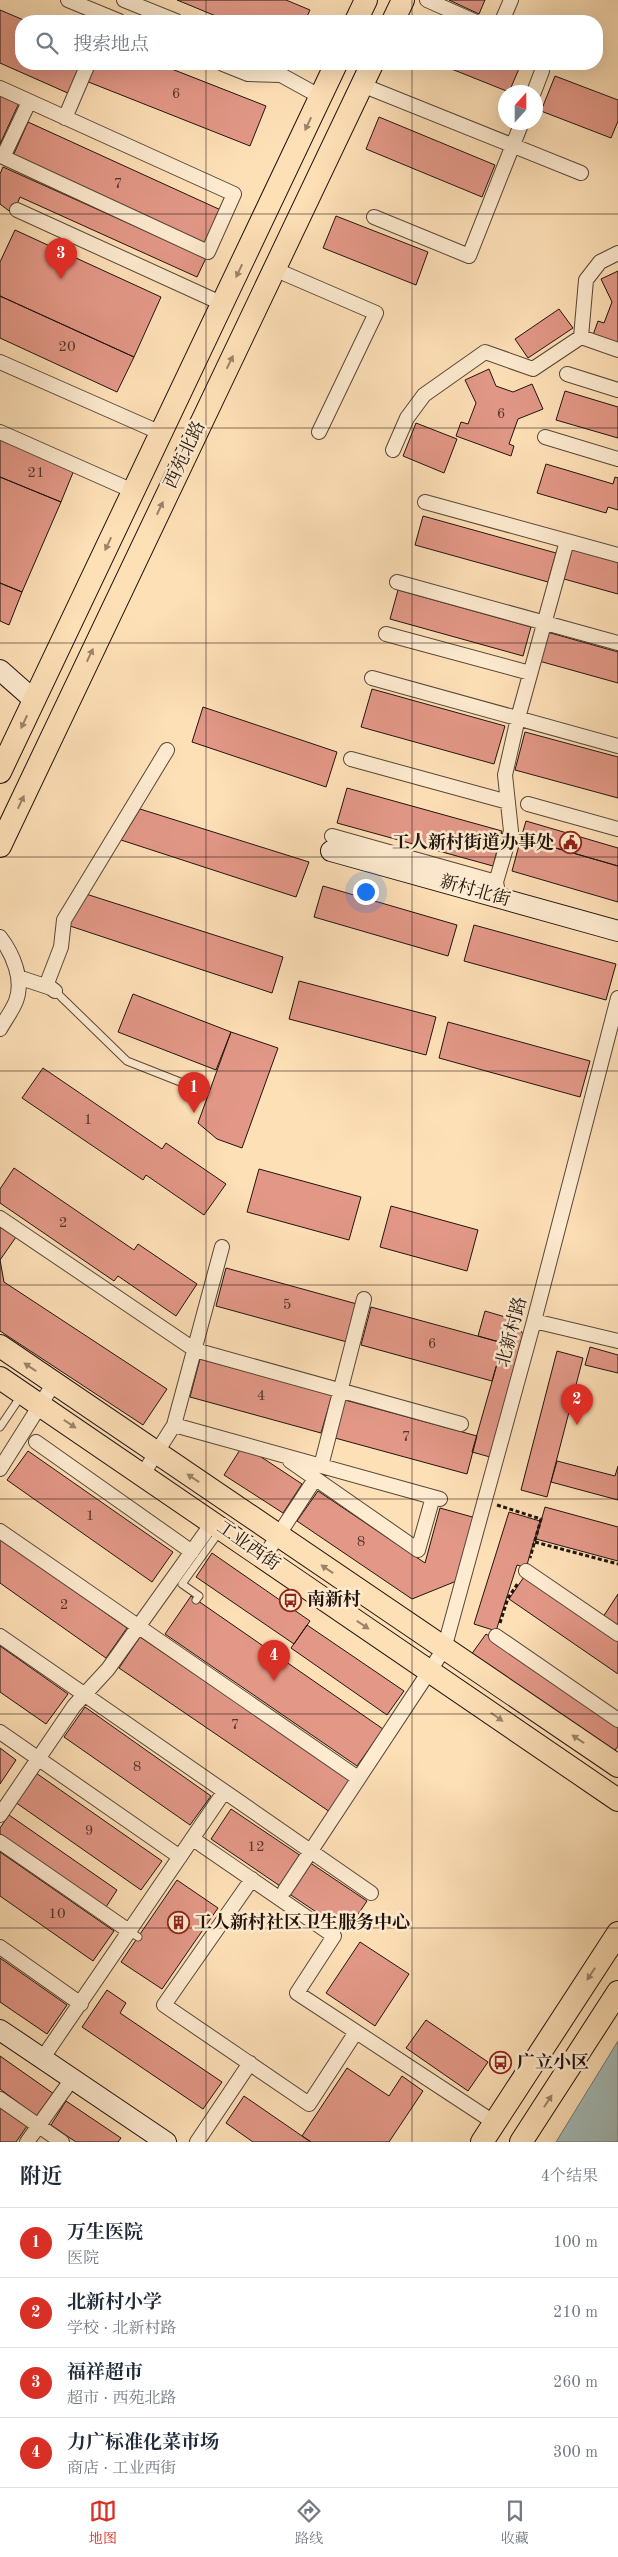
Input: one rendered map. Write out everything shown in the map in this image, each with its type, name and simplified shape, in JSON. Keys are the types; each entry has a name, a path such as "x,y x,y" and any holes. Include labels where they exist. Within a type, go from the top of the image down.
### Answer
{"main road":[{"path":"359,15 366,0"},
{"path":"395,15 403,0"},
{"name":"西苑北路","path":"0,772 333,70"},
{"name":"西苑北路","path":"0,846 369,70"},
{"name":"工业西街","path":"0,1346 278,1536 616,1762"},
{"name":"工业西街","path":"0,1378 218,1525 618,1800"},
{"path":"482,2142 618,1933"},
{"path":"521,2142 618,1992"}],"street":[{"path":"68,0 101,15"},
{"path":"114,15 119,0"},
{"path":"124,0 161,15"},
{"path":"427,0 461,15"},
{"path":"505,15 511,0"},
{"path":"65,118 85,70"},
{"path":"238,70 248,74 281,75"},
{"path":"275,70 321,97"},
{"path":"537,85 542,71"},
{"path":"362,85 581,173"},
{"path":"0,88 234,194 208,252 3,158 29,102"},
{"path":"374,217 469,256 519,130"},
{"path":"17,210 223,304"},
{"path":"393,450 407,418 424,395 485,352 534,370 581,337 586,280 600,262 618,253"},
{"path":"274,269 376,313 319,432"},
{"path":"581,337 618,350"},
{"path":"0,362 161,434"},
{"path":"567,374 618,390"},
{"path":"0,432 134,491"},
{"path":"545,437 618,459"},
{"path":"425,502 618,555"},
{"path":"498,890 511,831 505,774 530,673 568,541"},
{"path":"398,582 618,643"},
{"path":"386,634 530,673"},
{"path":"0,670 34,700"},
{"path":"372,678 618,746"},
{"path":"18,977 50,989 61,947 64,920 167,750"},
{"path":"351,759 508,802"},
{"path":"528,804 618,829"},
{"name":"新村北街","path":"332,843 498,890 618,931"},
{"path":"0,937 13,959 18,977 17,1000 0,1029"},
{"name":"北新村路","path":"285,1890 358,1778 374,1748 444,1648 534,1321 618,998"},
{"path":"0,1218 195,1350 461,1424"},
{"path":"143,1474 174,1425 222,1247"},
{"path":"264,1557 318,1472 364,1299"},
{"path":"534,1321 618,1341"},
{"path":"0,1469 32,1399 54,1383"},
{"path":"174,1425 281,1455 318,1472 436,1498 418,1550 318,1472"},
{"path":"36,1442 192,1552"},
{"path":"0,1815 74,1706 108,1669 192,1552 218,1525"},
{"path":"0,1531 358,1778"},
{"path":"526,1571 618,1634"},
{"path":"0,1636 371,1893"},
{"path":"496,1636 618,1720"},
{"path":"0,1732 180,1857"},
{"path":"42,2059 80,2004 134,1934 192,1838 224,1792"},
{"path":"192,1838 334,1936 297,1993 495,2123"},
{"path":"0,1842 134,1934"},
{"path":"252,1880 164,2005 310,2104 356,2032"},
{"path":"0,1947 80,2004"},
{"path":"0,2030 166,2142"},
{"path":"197,2142 250,2063"},
{"path":"27,2142 72,2079"},
{"path":"0,2099 62,2142"}],"lane":[{"path":"50,989 127,1061 198,1089"},
{"path":"0,1427 32,1399"},
{"path":"196,1600 199,1596 182,1584 218,1525"}],"path":[{"path":"535,1542 618,1564"}],"water":[{"path":"618,2041 618,2142 556,2142"}],"building":[{"path":"177,0 286,0 310,10 308,15 213,15"},
{"path":"449,0 485,0 479,14"},
{"path":"0,10 15,16 15,70 0,63"},
{"path":"16,70 80,70 70,94"},
{"path":"91,70 174,70 266,106 250,146 86,81"},
{"path":"454,70 518,70 512,85 498,85 498,88"},
{"path":"555,76 618,100 618,121 611,138 543,112 543,106"},
{"path":"0,94 19,103 0,144"},
{"path":"379,117 495,165 482,197 366,149"},
{"path":"28,122 223,211 208,245 13,156"},
{"path":"3,167 206,258 197,277 20,197 13,214 0,204 0,174"},
{"path":"336,216 428,252 416,285 323,248"},
{"path":"15,230 161,297 134,357 0,296 0,262"},
{"path":"618,271 618,344 593,335 598,321 604,323 612,302 601,279"},
{"path":"0,296 134,357 117,392 0,338"},
{"path":"559,309 573,328 528,358 515,339"},
{"path":"489,369 496,386 513,392 532,384 543,409 518,419 509,444 514,446 511,456 456,436 461,422 468,424 476,403 465,380"},
{"path":"565,391 618,407 618,438 556,420"},
{"path":"416,423 457,439 444,473 403,456"},
{"path":"0,439 74,470 61,502 0,477"},
{"path":"546,464 613,484 615,477 618,478 618,510 608,507 606,513 537,493"},
{"path":"0,477 61,502 22,592 0,583"},
{"path":"423,516 556,553 548,582 415,545"},
{"path":"572,549 618,562 618,594 564,579"},
{"path":"0,583 22,592 9,625 0,621"},
{"path":"398,590 531,627 523,656 390,619"},
{"path":"547,632 618,652 618,683 539,661"},
{"path":"372,689 505,726 494,764 361,727"},
{"path":"203,707 337,752 326,787 192,742"},
{"path":"525,732 618,757 618,798 515,770"},
{"path":"347,788 502,831 493,866 337,823"},
{"path":"140,809 309,862 296,897 121,840"},
{"name":"工人新村街道办事处","path":"526,821 618,848 618,866 521,838"},
{"path":"521,838 618,866 618,902 512,871"},
{"path":"323,886 457,925 448,956 314,917"},
{"path":"86,894 283,957 272,993 67,925"},
{"path":"474,925 616,964 606,1000 464,961"},
{"path":"299,981 436,1017 426,1055 289,1019"},
{"path":"133,994 231,1032 216,1070 118,1032"},
{"path":"448,1022 590,1061 580,1097 439,1058"},
{"path":"231,1032 278,1048 242,1148 217,1139 198,1123"},
{"path":"43,1068 162,1149 166,1143 226,1184 204,1215 146,1175 143,1180 22,1098"},
{"path":"14,1168 134,1250 138,1244 197,1284 176,1316 118,1276 114,1281 0,1203 0,1189"},
{"path":"259,1169 361,1197 349,1240 247,1212"},
{"path":"391,1206 478,1230 467,1271 380,1247"},
{"path":"0,1227 16,1237 0,1260"},
{"path":"0,1260 4,1282 167,1389 143,1425 0,1331"},
{"path":"226,1268 357,1304 347,1342 216,1306"},
{"path":"371,1307 503,1343 492,1381 361,1345"},
{"path":"485,1311 512,1319 523,1334 490,1457 472,1452 503,1343 478,1336"},
{"path":"590,1347 618,1355 618,1373 585,1365"},
{"path":"557,1351 583,1358 547,1497 521,1490"},
{"path":"200,1359 332,1395 321,1433 190,1397"},
{"path":"345,1400 477,1436 467,1474 335,1438"},
{"path":"243,1445 302,1484 283,1513 224,1475"},
{"path":"28,1451 173,1552 152,1582 7,1480"},
{"path":"557,1461 615,1476 618,1466 618,1500 551,1482"},
{"path":"318,1491 425,1563 440,1508 476,1518 459,1580 412,1599 297,1521"},
{"path":"545,1507 618,1527 618,1561 536,1539"},
{"path":"509,1512 540,1521 526,1568 517,1565 496,1631 474,1624"},
{"path":"0,1539 127,1628 106,1658 0,1583"},
{"path":"212,1553 310,1621 294,1644 196,1577"},
{"path":"526,1574 618,1637 618,1674 509,1599"},
{"path":"618,1594 618,1626 603,1617"},
{"path":"191,1596 383,1729 357,1766 165,1634"},
{"path":"307,1625 404,1691 387,1715 291,1648"},
{"path":"486,1634 618,1724 618,1746 611,1756 468,1659"},
{"path":"140,1637 352,1781 330,1812 119,1668"},
{"path":"0,1646 68,1694 46,1724 0,1692"},
{"path":"85,1707 211,1796 190,1825 64,1737"},
{"path":"0,1748 16,1760 0,1784"},
{"path":"36,1773 162,1861 141,1890 15,1802"},
{"path":"231,1809 301,1856 280,1886 211,1839"},
{"path":"9,1815 117,1890 106,1907 0,1834 0,1828"},
{"path":"0,1852 114,1931 93,1961 0,1896"},
{"path":"309,1862 367,1901 346,1932 288,1893"},
{"name":"工人新村社区卫生服务中心","path":"177,1880 218,1908 162,1989 121,1962"},
{"path":"360,1942 409,1974 375,2026 326,1993"},
{"path":"0,1958 67,2005 47,2034 0,2002"},
{"path":"107,1990 126,2003 120,2013 222,2082 203,2109 82,2027"},
{"path":"426,2020 488,2062 468,2091 406,2048"},
{"path":"0,2056 54,2094 38,2117 0,2089"},
{"path":"347,2068 389,2096 402,2076 423,2091 389,2142 311,2142 302,2136"},
{"path":"244,2096 311,2142 253,2142 226,2123"},
{"path":"66,2101 121,2138 118,2142 76,2142 51,2125"},
{"path":"0,2106 27,2126 16,2142 0,2142"}],"place":[{"name":"福祥超市","path":"61,279"},
{"name":"工人新村街道办事处","path":"570,843"},
{"name":"万生医院","path":"194,1113"},
{"name":"北新村小学","path":"577,1425"},
{"name":"南新村","path":"291,1600"},
{"name":"力广标准化菜市场","path":"274,1681"},
{"name":"工人新村社区卫生服务中心","path":"178,1923"},
{"name":"广立小区","path":"501,2063"}]}
